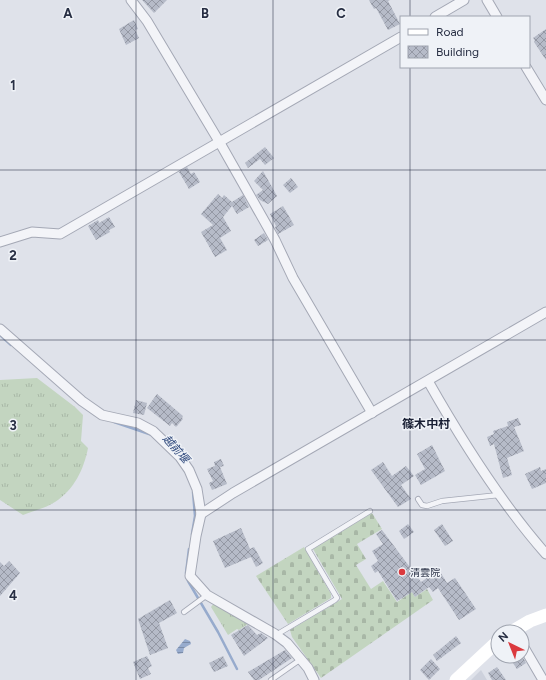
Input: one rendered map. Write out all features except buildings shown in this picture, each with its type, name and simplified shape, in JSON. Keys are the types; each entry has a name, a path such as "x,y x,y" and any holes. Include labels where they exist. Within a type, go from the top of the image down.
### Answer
{"street":[{"path":"132,0 147,21 220,143 275,240 293,278 372,413"},
{"path":"437,16 464,0"},
{"path":"486,0 496,16"},
{"path":"0,242 32,232 60,234 220,143 400,38"},
{"path":"527,68 542,85 546,100"},
{"path":"201,514 233,493 546,312"},
{"path":"0,329 82,401 102,415 138,423 166,442 190,470 197,489 201,514 190,576 205,597 276,635 287,643 301,659 314,680"},
{"path":"428,381 452,423 500,495 531,537 546,554"},
{"path":"525,624 546,615"},
{"path":"456,680 490,649"},
{"path":"530,658 543,680"}],"lane":[{"path":"418,499 422,505 427,506 442,501 500,495"},
{"path":"276,635 337,598 308,549 370,512"},
{"path":"184,612 205,597"},
{"path":"271,680 301,659"}],"shaded area":[{"path":"481,670 487,680 471,680"}],"green space":[{"path":"37,378 75,407 83,415 81,441 88,448 81,471 68,491 62,497 44,508 23,515 0,500 0,380"},
{"path":"372,513 382,529 357,544 366,559 356,565 371,589 383,581 397,602 412,592 415,597 427,589 433,600 321,678 292,637 290,630 342,599 313,549"},
{"path":"304,547 331,594 331,598 288,624 256,576"},
{"path":"214,603 251,622 228,635 211,607"}],"water":[{"path":"185,639 190,641 191,644 184,648 183,653 178,654 176,650"}],"waterway":[{"name":"越前堰","path":"0,335 11,345"},
{"name":"越前堰","path":"114,422 152,435"},
{"name":"越前堰","path":"192,534 195,516 193,492"},
{"name":"越前堰","path":"189,549 186,573 188,581 218,632 237,669"}],"place":[{"name":"清雲院","path":"402,572"}],"district":[{"name":"篠木中村","path":"426,424"}]}
